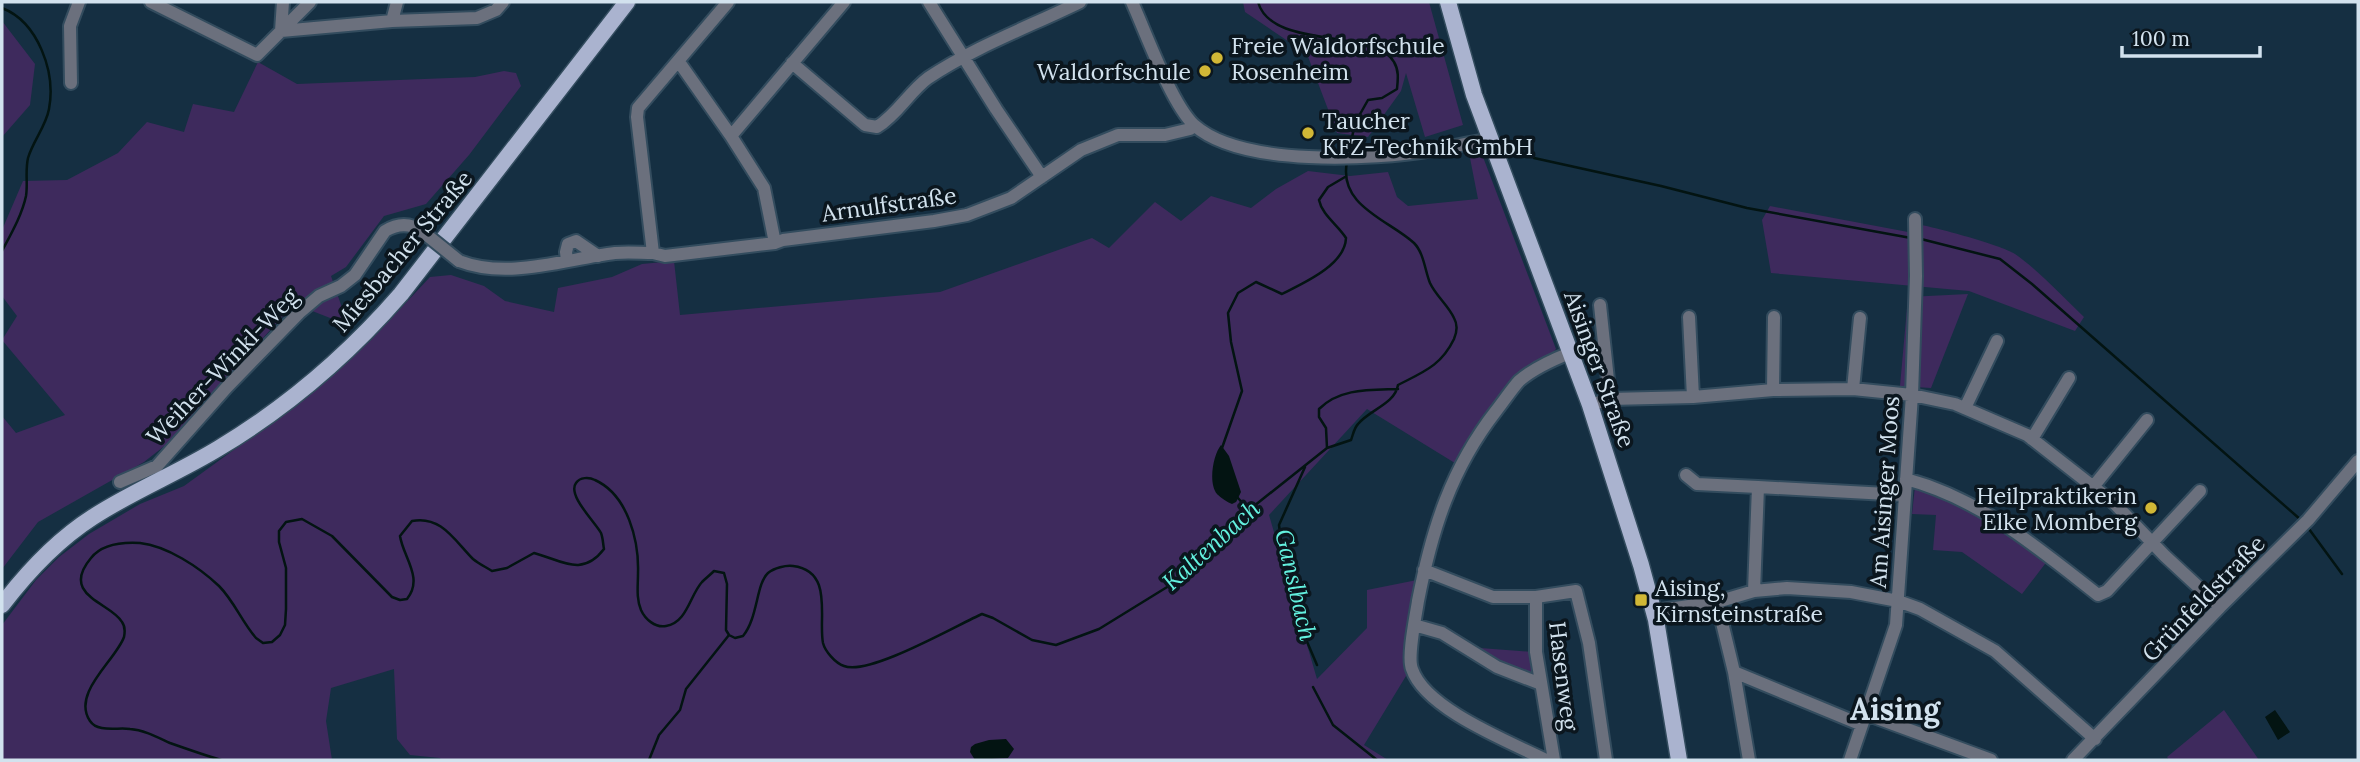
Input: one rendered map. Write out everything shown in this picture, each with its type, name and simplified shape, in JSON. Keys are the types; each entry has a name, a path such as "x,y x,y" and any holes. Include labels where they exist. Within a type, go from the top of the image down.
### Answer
{"main road":[{"name":"Miesbacher Straße","path":"2,605 52,548 90,518 207,456 256,425 295,398 351,348 401,294 626,2"},
{"name":"Aisinger Straße","path":"1448,2 1474,95 1590,405 1654,611 1679,760"}],"street":[{"path":"71,83 69,26 79,2"},
{"path":"151,2 257,55 310,2"},
{"path":"281,31 283,2"},
{"path":"392,21 397,2"},
{"path":"281,31 392,21 477,18 496,10 503,2"},
{"path":"653,253 638,108 728,2"},
{"path":"731,136 844,2"},
{"path":"929,2 1042,177"},
{"path":"792,64 864,125 877,127 888,120 927,79 964,58 1080,2"},
{"path":"1132,2 1174,96 1194,125 1230,146 1262,154 1362,158 1490,140"},
{"path":"679,62 764,188 775,243"},
{"name":"Arnulfstraße","path":"653,253 665,256 775,243 934,222 967,215 1011,198 1081,150 1118,135 1165,135 1190,130 1194,125"},
{"name":"Weiher-Winkl-Weg","path":"120,482 157,466 227,387 299,313 318,296 341,286 355,275 385,231 392,227 407,225 423,232 459,261 477,267 522,268 618,253 653,253"},
{"name":"Am Aisinger Moos","path":"1850,760 1896,625 1912,395 1916,225"},
{"path":"1600,305 1610,400"},
{"path":"1689,317 1693,397"},
{"path":"1773,390 1774,317"},
{"path":"1853,389 1860,318"},
{"path":"1965,408 1997,341"},
{"path":"1546,760 1443,707 1423,689 1411,668 1414,625 1424,570 1434,529 1454,476 1483,428 1519,382 1540,366 1570,353"},
{"path":"2032,439 2069,378"},
{"path":"1590,405 1610,400 1773,390 1853,389 1912,395 1955,404 2032,439 2114,503 2152,544 2220,607"},
{"path":"2093,487 2147,420"},
{"name":"Grünfeldstraße","path":"2073,760 2308,520 2358,461"},
{"path":"1686,475 1697,484 1905,495"},
{"path":"1906,479 1934,486 1978,507 2025,537 2098,595 2107,591 2200,491"},
{"path":"1754,592 1758,488"},
{"path":"1424,570 1493,597 1536,597 1576,591 1589,643 1606,760"},
{"path":"1654,611 1717,602 1754,592 1800,589 1851,593 1898,601 1920,609 1995,651 2095,739"},
{"name":"Hasenweg","path":"1536,597 1536,652 1554,760"},
{"path":"1717,602 1734,672 1749,760"},
{"path":"1414,625 1442,633 1497,667 1541,684"},
{"path":"1734,672 1864,719 1991,760"}],"shaded area":[{"path":"1243,2 1429,2 1463,125 1425,137 1406,73 1401,91 1368,137 1337,133 1307,54 1245,12"},
{"path":"2,21 35,64 30,105 2,137"},
{"path":"258,62 297,84 475,77 504,71 516,73 521,86 469,155 426,204 384,216 346,267 331,276 348,325 302,307 282,317 167,444 144,462 38,522 2,569 2,416 16,433 65,415 2,340 17,316 2,296 2,230 23,181 67,180 118,153 147,122 184,132 193,104 234,112"},
{"path":"1483,157 1556,349 1513,396 1463,468 1367,409 1269,515 1317,679 1367,628 1367,590 1422,579 1406,676 1364,745 1388,760 441,760 410,755 397,739 394,669 331,688 326,721 332,760 2,760 2,625 36,580 59,557 89,534 140,504 184,486 311,394 372,339 430,277 451,275 484,286 505,301 554,312 558,288 612,277 642,264 674,261 680,315 940,292 1092,238 1109,248 1155,202 1181,221 1211,196 1251,208 1276,189 1308,171 1350,176 1388,172 1397,197 1408,206 1478,199 1470,158","holes":["1234,475 1239,492 1236,502 1227,501 1217,494"]},
{"path":"1770,206 1908,232 1910,223 1996,246 2023,260 2084,317 2075,331 1969,291 1771,273 1762,220"},
{"path":"1968,294 1931,388 1900,386 1908,297"},
{"path":"1221,445 1229,456 1241,492 1232,504 1214,489 1214,462"},
{"path":"1915,486 1968,508 2048,560 2022,594 1962,552 1933,550 1936,515 1912,514"},
{"path":"1480,648 1533,652 1534,677 1495,659"},
{"path":"2224,710 2259,760 2169,760 2167,757"},
{"path":"2275,710 2290,732 2278,740 2265,717"},
{"path":"1006,739 1014,749 1008,758 975,760 970,752 975,744"}],"waterway":[{"name":"Kaltenbach","path":"1258,2 1265,15 1276,24 1306,34 1372,47 1385,53 1394,62 1398,78 1397,89 1382,98 1368,100 1355,123 1349,152"},
{"path":"2,8 26,24 35,36 47,64 50,80 49,109 28,158 24,203 2,251"},
{"path":"1534,158 1747,208 1911,238"},
{"name":"Kaltenbach","path":"221,760 140,731 103,728 90,721 86,710 90,688 125,633 123,624 116,615 91,597 84,590 81,581 83,571 91,558 101,550 120,544 140,543 161,548 182,558 219,586 256,638 263,643 272,642 280,635 285,625 286,568 279,531 286,522 302,519 332,536 392,597 407,599 414,583 400,536 412,521 422,520 439,526 473,559 492,571 507,568 534,553 571,565 588,563 596,558 604,549 602,535 578,501 574,488 578,481 587,478 595,480 616,496 629,520 638,560 639,605 648,620 658,626 666,626 679,620 702,582 714,571 724,573 727,584 726,630 735,638 743,636 752,620 764,578 773,570 790,566 806,570 819,586 823,643 831,656 844,666 856,667 892,657 982,614 1032,640 1056,645 1099,629 1172,584 1249,510 1327,448 1351,440 1356,427 1363,419 1387,402 1396,392 1398,385 1437,362 1454,339 1457,328 1455,321 1430,283 1417,247 1358,201 1350,190 1346,177 1347,162"},
{"path":"1222,448 1242,391 1231,342 1228,313 1238,293 1256,282 1282,294 1322,272 1339,257 1346,238 1323,210 1319,200 1328,187 1345,177"},
{"path":"1921,239 2000,259 2301,520"},
{"path":"1327,448 1326,428 1319,417 1319,409 1327,402 1336,397 1366,390 1398,389"},
{"name":"Ganslbach","path":"1305,467 1279,525 1282,548 1293,578 1302,630 1317,665"},
{"path":"1237,497 1249,510"},
{"path":"2309,529 2342,574"},
{"path":"649,760 659,735 680,710 686,689 729,635"},
{"name":"Ganslbach","path":"1313,687 1333,725 1377,760"}],"place":[{"name":"Freie Waldorfschule Rosenheim","path":"1217,58"},
{"name":"Waldorfschule","path":"1205,71"},
{"name":"Taucher KFZ-Technik GmbH","path":"1308,133"},
{"name":"Heilpraktikerin Elke Momberg","path":"2151,508"},
{"name":"Aising, Kirnsteinstraße","path":"1641,600"}],"district":[{"name":"Aising","path":"1895,709"}]}
